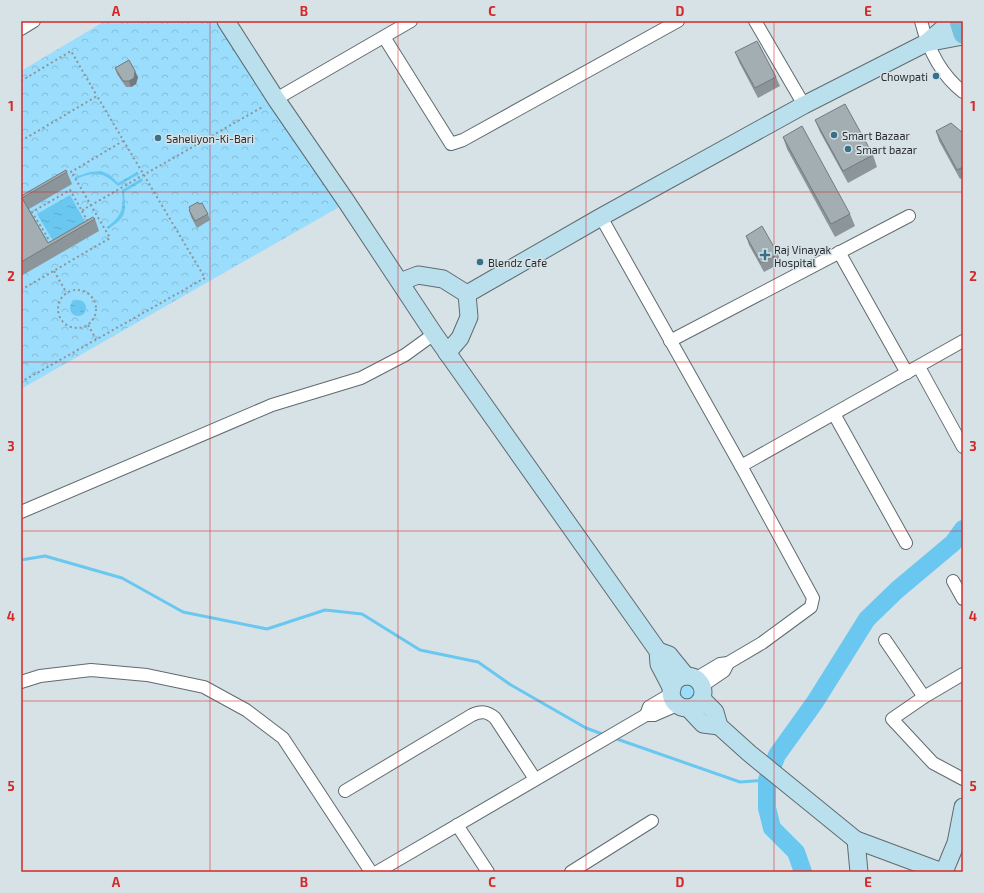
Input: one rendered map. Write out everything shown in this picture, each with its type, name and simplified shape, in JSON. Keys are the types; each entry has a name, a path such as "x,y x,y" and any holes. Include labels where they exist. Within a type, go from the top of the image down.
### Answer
{"main road":[{"path":"226,21 276,99 447,353 658,651 659,664 687,692 715,712 719,726 856,840 943,872 956,843 963,806"},
{"path":"926,44 952,21"},
{"path":"467,294 601,217 804,105 926,44 963,35 959,21"},
{"path":"400,282 418,275 443,279 467,294"},
{"path":"447,353 460,338 469,317 467,294"},
{"path":"856,840 859,872"}],"street":[{"path":"21,29 34,21"},
{"path":"276,99 411,21"},
{"path":"384,37 451,144 463,140 678,21"},
{"path":"755,21 804,105"},
{"path":"921,21 926,44 945,74 963,92"},
{"path":"670,341 908,216"},
{"path":"377,872 646,715 649,707 687,692 720,664 728,663 762,643 811,608 813,598 741,466 601,217"},
{"path":"839,252 907,373"},
{"path":"21,512 272,405 361,378 405,355 434,334"},
{"path":"741,466 963,341"},
{"path":"919,366 963,447"},
{"path":"834,414 906,543"},
{"path":"953,581 963,599"},
{"path":"885,640 924,696"},
{"path":"21,682 40,676 91,670 147,675 204,687 246,710 283,738 371,872"},
{"path":"963,674 924,696 892,719 933,763 963,779"},
{"path":"345,791 472,715 481,712 490,713 495,718 535,779"},
{"path":"571,872 652,821"},
{"path":"457,825 488,872"}],"path":[{"path":"21,81 71,50 123,141 205,278 21,382"},
{"path":"21,141 97,96"},
{"path":"84,209 276,99"},
{"path":"64,175 123,141"},
{"path":"21,290 110,238 71,171"},
{"path":"51,244 32,212 70,190 84,209 92,228"},
{"path":"54,271 66,293"},
{"path":"79,290 91,295 96,307 96,314 88,325 83,328 70,328 61,320 57,308 59,302 66,293 79,290"},
{"path":"88,325 96,339"}],"green space":[{"name":"Saheliyon-Ki-Bari","path":"105,21 217,21 341,206 21,389 21,71"},
{"path":"688,684 694,686 696,692 694,698 688,700 682,698 680,692 682,686"}],"water":[{"path":"101,171 110,175 118,183 137,172 139,174 118,186 113,181 99,174 83,176 76,179 75,177 90,172"},
{"path":"142,178 143,181 124,192 124,214 119,221 108,229 107,227 116,219 121,211 123,202 122,190"},
{"path":"70,195 88,227 56,246 37,214"},
{"path":"78,300 85,305 86,308 81,315 78,316 71,311 70,308 75,301"}],"building":[{"path":"757,41 776,77 755,88 735,52"},
{"path":"129,60 135,71 134,78 129,81 123,81 115,68"},
{"name":"Smart bazar","path":"845,104 873,155 843,171 815,120"},
{"path":"951,123 963,133 963,167 957,170 936,131"},
{"path":"802,126 850,214 831,224 783,137"},
{"path":"66,170 67,172 22,198 48,243 93,217 95,219 21,262 21,196"},
{"path":"198,202 199,204 202,203 208,214 195,221 189,207"},
{"path":"762,226 778,254 761,263 746,236"}],"waterway":[{"path":"803,872 796,852 772,828 767,808 767,780 777,755 815,702 867,619 897,590 953,543 963,529"},
{"path":"21,560 45,556 122,578 183,612 267,629 325,610 362,614 420,650 478,662 511,685 586,728 605,735"},
{"path":"614,738 740,782 767,780"}],"place":[{"name":"Chowpati","path":"936,76"},
{"name":"Smart Bazaar","path":"834,135"},
{"name":"Saheliyon-Ki-Bari","path":"158,138"},
{"name":"Smart bazar","path":"848,149"},
{"name":"Raj Vinayak Hospital","path":"765,255"},
{"name":"Blendz Cafe","path":"480,262"}]}
